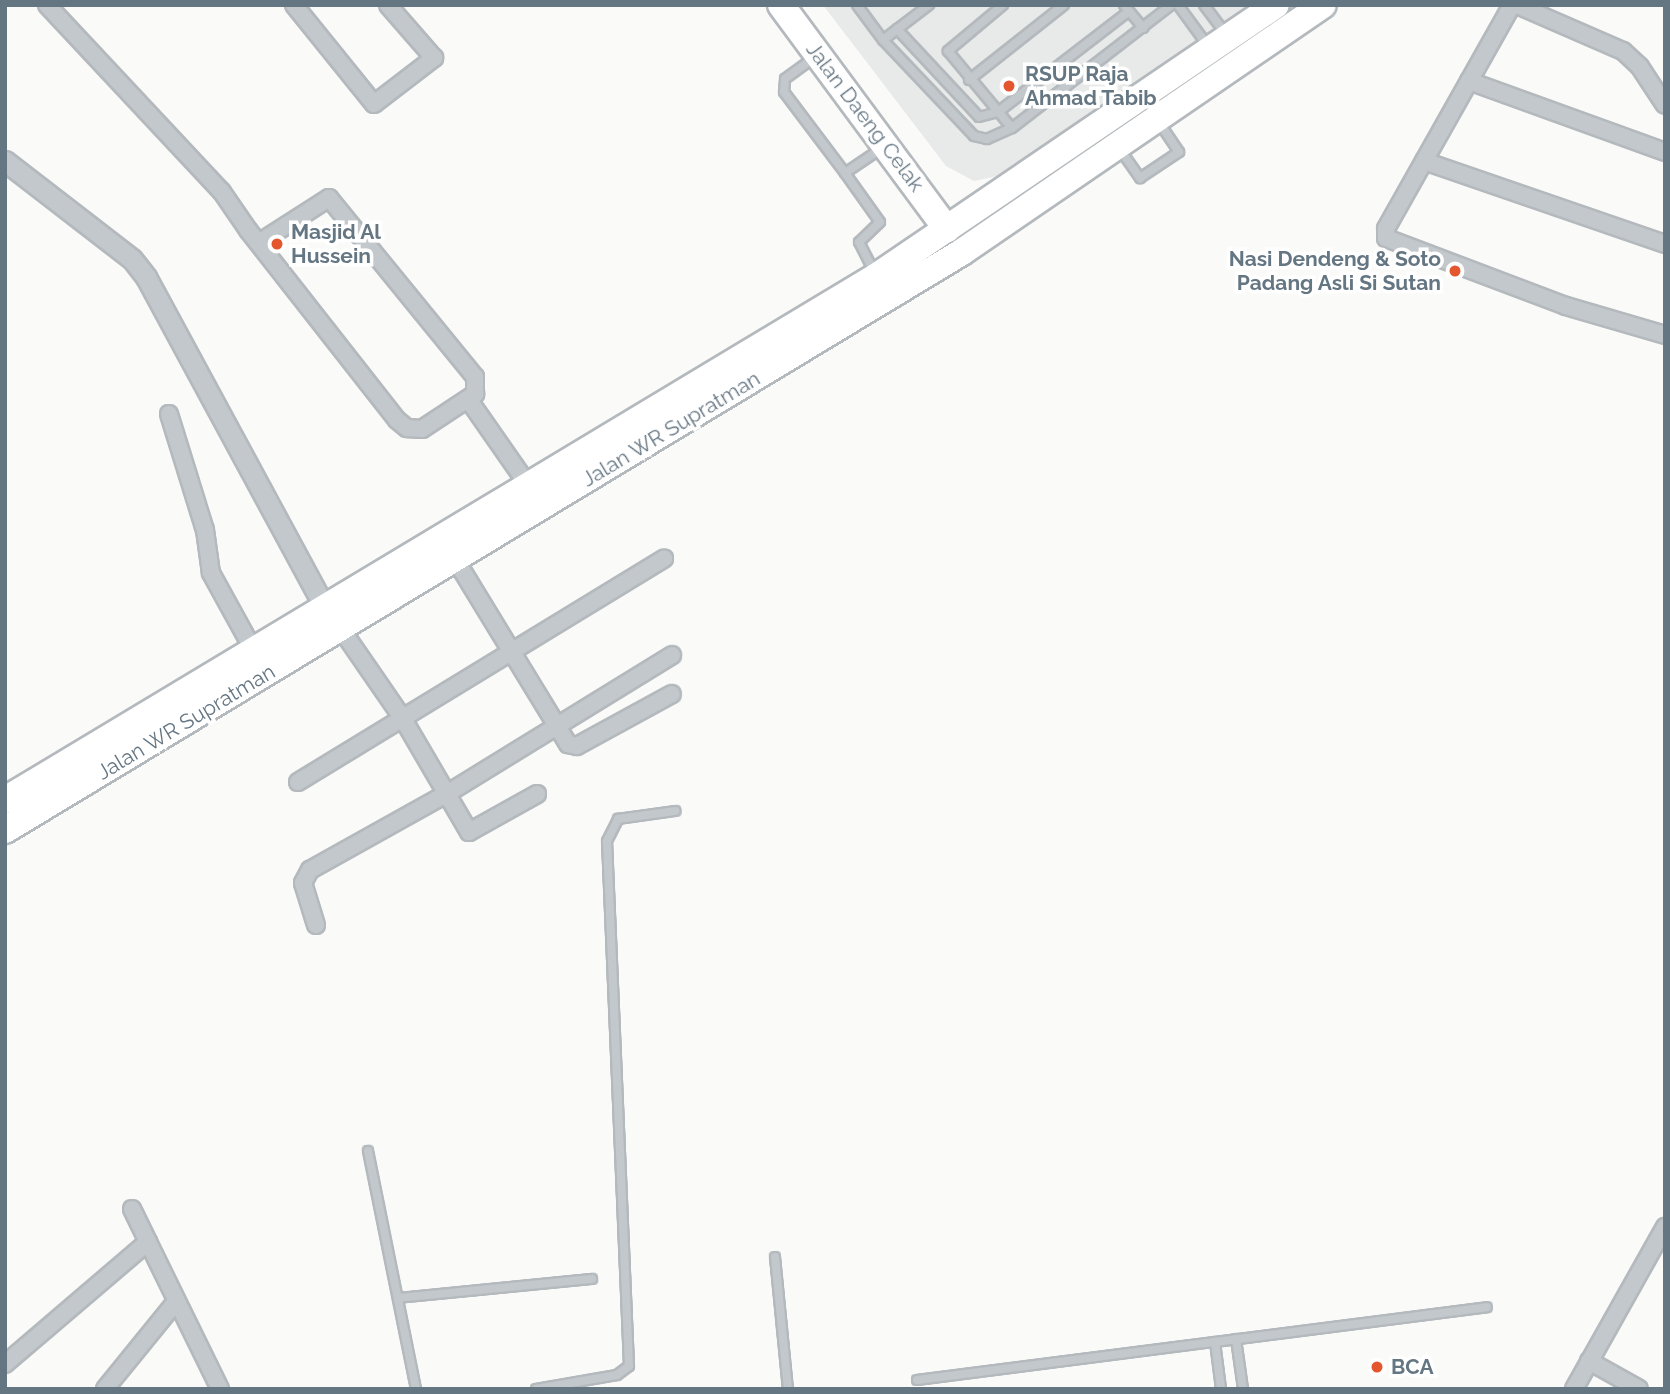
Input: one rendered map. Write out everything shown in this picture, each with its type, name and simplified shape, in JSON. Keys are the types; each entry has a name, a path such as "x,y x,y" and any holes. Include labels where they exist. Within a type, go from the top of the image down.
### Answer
{"highway":[{"name":"Jalan Daeng Celak","path":"781,5 887,144 947,229"},
{"name":"Jalan WR Supratman","path":"449,550 530,488 877,276 1276,5"},
{"name":"Jalan WR Supratman","path":"5,830 333,619 961,252 1323,5"},
{"name":"Jalan WR Supratman","path":"5,800 254,653 333,619"}],"street":[{"path":"47,5 222,192 259,243 407,428 422,429 468,399 477,389 475,377 330,198 259,243"},
{"path":"294,5 374,104 434,58 388,5"},
{"path":"1665,105 1640,67 1623,51 1514,5 1385,229 1391,243 1566,306 1665,335"},
{"path":"1469,81 1665,152"},
{"path":"5,161 132,259 146,277 333,619 403,719 469,832 537,794"},
{"path":"1424,161 1665,244"},
{"path":"468,399 530,488"},
{"path":"169,414 205,530 211,573 254,653"},
{"path":"449,550 514,650 568,744 577,746 672,694"},
{"path":"298,782 664,559"},
{"path":"316,925 303,883 310,870 448,793 672,655"},
{"path":"132,1209 216,1387"},
{"path":"1574,1389 1665,1227"},
{"path":"5,1364 148,1242"},
{"path":"105,1389 175,1303"},
{"path":"1589,1361 1639,1389"}],"lane":[{"path":"858,5 883,40 974,136 987,139 1012,128 1171,5"},
{"path":"883,40 929,5"},
{"path":"1003,5 950,47 948,56 1012,128"},
{"path":"969,80 1064,5"},
{"path":"1178,5 1219,42"},
{"path":"1204,5 1219,42"},
{"path":"897,29 974,116 998,112 1127,8 1143,27"},
{"path":"819,54 783,85 880,222 859,242 877,276"},
{"path":"1117,146 1140,178 1178,152 1156,119"},
{"path":"845,173 887,144"},
{"path":"536,1389 617,1374 629,1366 607,841 618,819 675,811"},
{"path":"368,1151 416,1389"},
{"path":"775,1257 788,1389"},
{"path":"398,1298 592,1279"},
{"path":"917,1380 1487,1307"},
{"path":"1236,1339 1243,1389"},
{"path":"1215,1342 1221,1389"}],"shaded area":[{"name":"RSUP Raja Ahmad Tabib","path":"823,5 1248,5 1007,174 974,181 946,166"}],"place":[{"name":"RSUP Raja Ahmad Tabib","path":"1009,86"},
{"name":"Masjid Al Hussein","path":"277,244"},
{"name":"Nasi Dendeng & Soto Padang Asli Si Sutan","path":"1455,271"},
{"name":"BCA","path":"1377,1367"}]}
